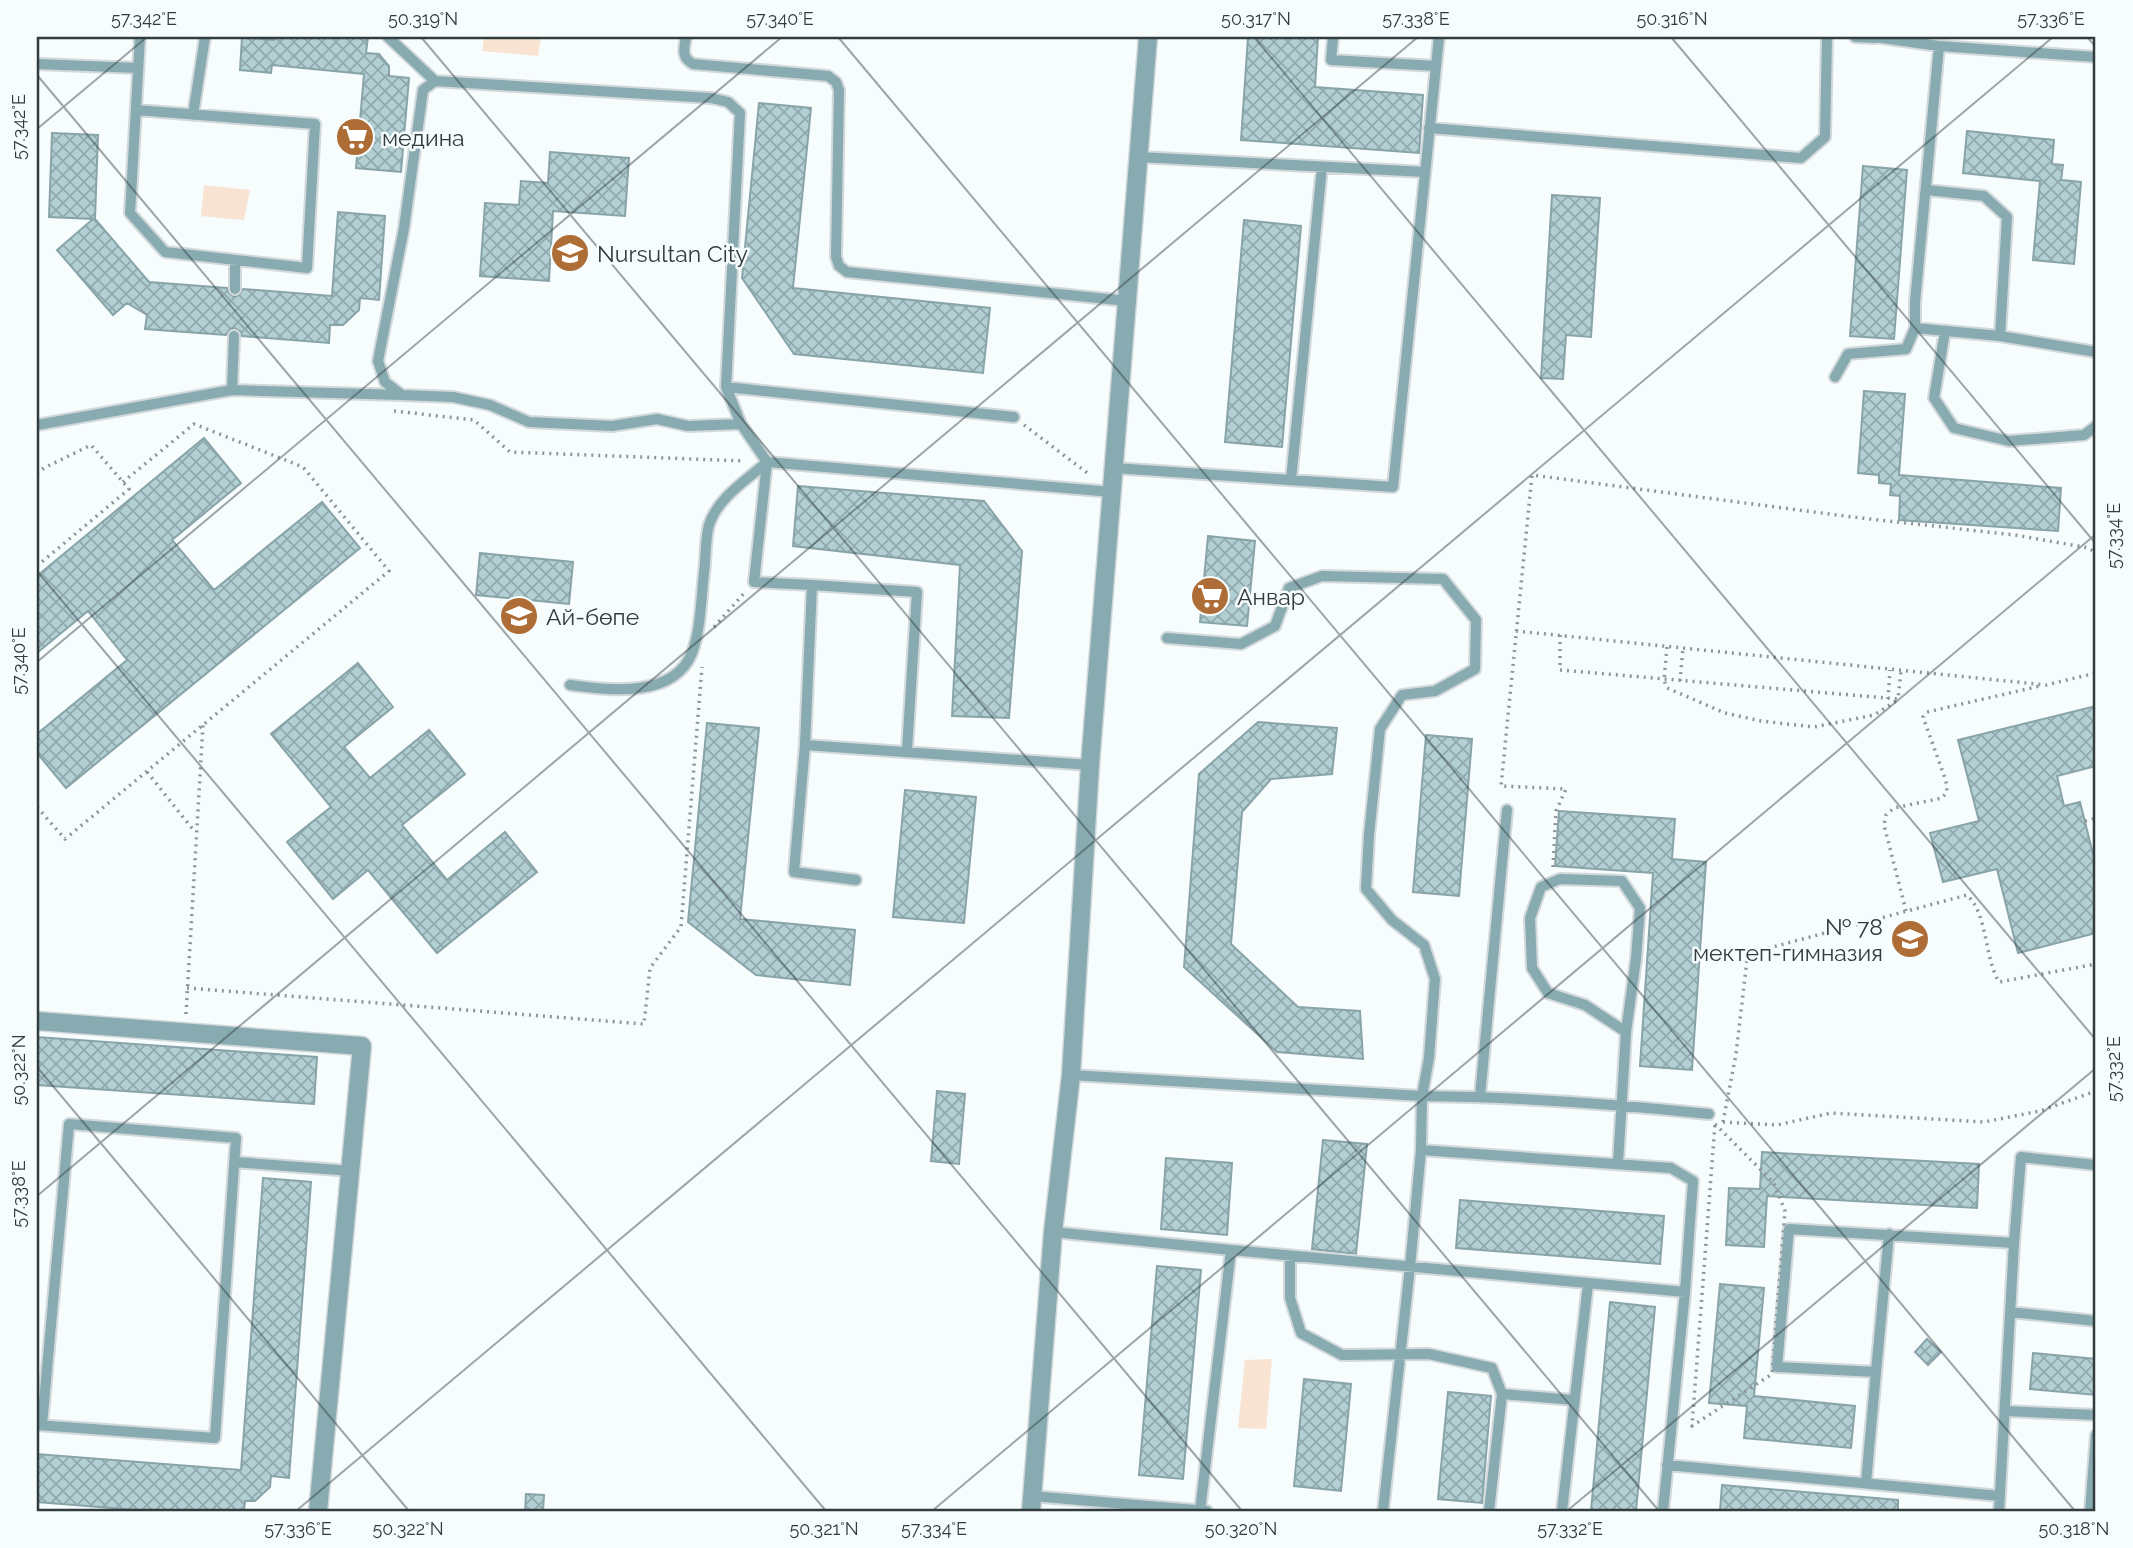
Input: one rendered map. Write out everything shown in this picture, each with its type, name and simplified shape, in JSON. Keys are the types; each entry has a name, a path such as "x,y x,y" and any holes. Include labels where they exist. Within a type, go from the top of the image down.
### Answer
{"street":[{"path":"1031,1504 1053,1232 1071,1075 1090,765 1148,37"},
{"path":"37,1021 185,1030 362,1046 318,1511"}],"lane":[{"path":"136,110 314,124 307,268 165,252 130,213 140,37"},
{"path":"193,115 205,37"},
{"path":"388,37 435,81 711,98 728,102 740,113 726,387 741,424 768,462 754,582 917,592 907,750"},
{"path":"686,37 683,53 693,64 828,76 836,82 839,90 835,257 839,266 847,272 1127,301"},
{"path":"1333,37 1331,60 1436,66"},
{"path":"1114,468 1392,487 1439,37"},
{"path":"1429,128 1801,158 1825,137 1827,37"},
{"path":"1855,37 2096,57"},
{"path":"1835,377 1848,354 1906,349 1915,328 1915,302 1939,46"},
{"path":"37,64 138,68"},
{"path":"402,395 385,382 378,361 404,228 423,90 435,81"},
{"path":"1139,157 1425,172"},
{"path":"1291,480 1322,167"},
{"path":"1926,190 1984,196 2007,217 2000,336"},
{"path":"235,260 235,289"},
{"path":"1915,328 2000,336 2096,352"},
{"path":"1945,331 1934,398 1954,428 2009,440 2084,435 2096,426"},
{"path":"232,390 234,336"},
{"path":"726,387 1014,417"},
{"path":"37,425 232,390 453,397 491,405 528,422 612,426 656,419 688,426 741,424"},
{"path":"570,685 649,687 665,681 682,669 692,653 699,618 709,525 727,496 768,462 1112,492"},
{"path":"1167,638 1241,644 1275,626 1289,588 1322,576 1443,579 1476,620 1475,669 1436,691 1402,695 1380,729 1366,890 1392,920 1424,945 1436,979 1429,1058 1422,1096 1421,1150 1410,1267 1383,1511"},
{"path":"812,585 806,745 794,872 856,880"},
{"path":"806,745 907,750 1090,765"},
{"path":"1480,1096 1507,810"},
{"path":"1618,1163 1626,1032 1640,908 1622,881 1560,879 1541,887 1530,918 1532,968 1548,993 1585,1005 1626,1032"},
{"path":"1071,1075 1623,1105 1712,1119"},
{"path":"69,1124 236,1138 215,1438 39,1425 69,1124"},
{"path":"1421,1150 1671,1168 1693,1181 1663,1511"},
{"path":"1999,1511 2021,1157 2096,1165"},
{"path":"235,1162 351,1171"},
{"path":"1876,1372 1777,1367 1789,1229 2014,1243"},
{"path":"1053,1232 1685,1292"},
{"path":"1866,1483 1889,1234"},
{"path":"1200,1511 1231,1250"},
{"path":"1290,1256 1290,1298 1301,1332 1342,1355 1429,1354 1492,1368 1502,1394 1489,1511"},
{"path":"1562,1511 1588,1284"},
{"path":"2010,1312 2096,1321"},
{"path":"1502,1394 1574,1400"},
{"path":"2005,1411 2096,1415"},
{"path":"2090,1511 2096,1435"},
{"path":"1667,1465 2000,1496"},
{"path":"1031,1504 1207,1511"}],"path":[{"path":"381,410 474,420 510,452 768,462"},
{"path":"1014,417 1112,492"},
{"path":"37,807 65,839 389,571 303,467 194,424 122,482"},
{"path":"37,474 91,445 129,489 37,566"},
{"path":"1563,868 1551,867 1556,811 1566,789 1501,786 1532,475 1852,517 2015,535 2090,548 2096,553"},
{"path":"713,628 754,582"},
{"path":"1516,631 2046,685"},
{"path":"1560,635 1560,670 1898,699"},
{"path":"1667,647 1664,680 1667,688 1725,712 1761,721 1814,727 1874,715 1898,699"},
{"path":"1680,681 1683,648"},
{"path":"187,988 644,1024 650,968 681,927 703,665"},
{"path":"1888,699 1890,670"},
{"path":"1898,699 1901,671"},
{"path":"1906,911 1884,825 1886,815 1894,808 1942,798 1947,792 1946,781 1923,717 1927,712 2096,673"},
{"path":"185,1030 203,725"},
{"path":"147,772 197,834"},
{"path":"2085,821 2096,818"},
{"path":"1723,1122 1737,1055 1747,960 1754,952 1967,895 1976,903 1993,971 1999,982 2096,964"},
{"path":"1712,1119 1777,1125 1831,1112 1984,1122 2039,1111 2096,1091"},
{"path":"1712,1119 1774,1183 1785,1212 1772,1374 1692,1426 1697,1357 1712,1119"}],"shaded area":[{"path":"484,37 541,37 538,56 482,51"},
{"path":"204,185 250,190 244,220 201,216"},
{"path":"1272,1359 1266,1429 1238,1428 1245,1360"}],"building":[{"path":"242,37 274,40 275,37 368,37 366,53 379,54 389,66 389,76 409,78 401,172 356,168 364,74 272,65 271,73 240,70"},
{"path":"1248,37 1318,37 1315,87 1423,95 1419,153 1241,140"},
{"path":"759,103 811,108 793,288 990,308 983,373 794,354 742,278"},
{"path":"1967,131 2054,140 2052,164 2063,165 2061,180 2081,182 2074,264 2033,260 2040,181 1963,173"},
{"path":"52,133 98,135 95,219 149,282 227,288 234,297 243,289 332,296 338,212 385,216 379,300 360,298 359,310 343,325 330,325 329,343 242,336 235,328 230,329 226,335 145,329 147,315 127,303 113,315 57,250 93,219 49,217"},
{"path":"550,152 629,158 625,216 553,211 549,281 480,276 485,203 519,205 521,181 548,183"},
{"path":"1863,166 1907,170 1894,339 1850,336"},
{"path":"1552,195 1600,198 1591,337 1566,335 1563,379 1541,378"},
{"path":"1244,220 1301,226 1282,447 1225,442"},
{"path":"1864,391 1905,394 1899,475 2061,488 2058,531 1899,520 1900,496 1890,495 1891,484 1879,483 1879,475 1858,473"},
{"path":"204,438 241,483 172,540 214,590 322,502 360,548 66,788 37,753 37,734 127,660 88,611 37,653 37,576"},
{"path":"798,486 984,501 1022,551 1009,718 952,716 960,565 793,546"},
{"path":"1208,536 1255,541 1247,626 1200,622"},
{"path":"480,553 573,562 569,604 476,595"},
{"path":"358,663 393,707 344,747 370,778 429,730 465,774 402,825 447,880 505,832 537,872 437,953 368,870 333,899 287,842 331,807 271,734"},
{"path":"2096,706 2096,766 2057,776 2064,806 2080,802 2096,866 2096,933 2018,953 1997,869 1943,882 1930,833 1979,821 1958,740"},
{"path":"1258,722 1337,728 1332,774 1271,779 1242,812 1231,944 1298,1007 1360,1011 1363,1059 1277,1052 1184,967 1199,774"},
{"path":"707,723 759,728 740,919 855,930 850,985 756,975 688,922"},
{"path":"1426,735 1472,739 1459,896 1413,892"},
{"path":"905,790 976,797 964,923 893,917"},
{"path":"1559,811 1675,819 1672,859 1706,862 1692,1070 1640,1066 1653,873 1555,866"},
{"path":"37,1037 317,1057 314,1104 37,1085"},
{"path":"937,1091 965,1094 959,1164 931,1161"},
{"path":"1323,1140 1367,1144 1356,1254 1312,1249"},
{"path":"1762,1152 1979,1164 1977,1208 1767,1196 1764,1247 1726,1245 1729,1188 1760,1189"},
{"path":"1166,1158 1232,1163 1227,1235 1161,1229"},
{"path":"263,1178 311,1182 289,1478 271,1476 270,1487 255,1501 245,1501 244,1511 150,1511 37,1502 37,1454 241,1470"},
{"path":"1460,1200 1664,1216 1660,1264 1456,1248"},
{"path":"1157,1266 1201,1270 1183,1479 1139,1475"},
{"path":"1720,1284 1764,1288 1754,1396 1855,1406 1851,1448 1744,1438 1747,1406 1709,1403"},
{"path":"1610,1302 1655,1307 1636,1511 1591,1511"},
{"path":"1927,1339 1941,1352 1928,1365 1915,1352"},
{"path":"2033,1353 2096,1359 2096,1395 2030,1389"},
{"path":"1304,1379 1351,1384 1341,1491 1294,1486"},
{"path":"1448,1392 1491,1396 1482,1503 1438,1499"},
{"path":"1722,1485 1898,1500 1898,1511 1720,1511"},
{"path":"526,1494 544,1495 543,1511 525,1511"}],"place":[{"name":"медина","path":"355,137"},
{"name":"Nursultan City","path":"570,253"},
{"name":"Анвар","path":"1210,596"},
{"name":"Ай-бөпе","path":"519,616"},
{"name":"№ 78 мектеп-гимназия","path":"1910,939"}]}
